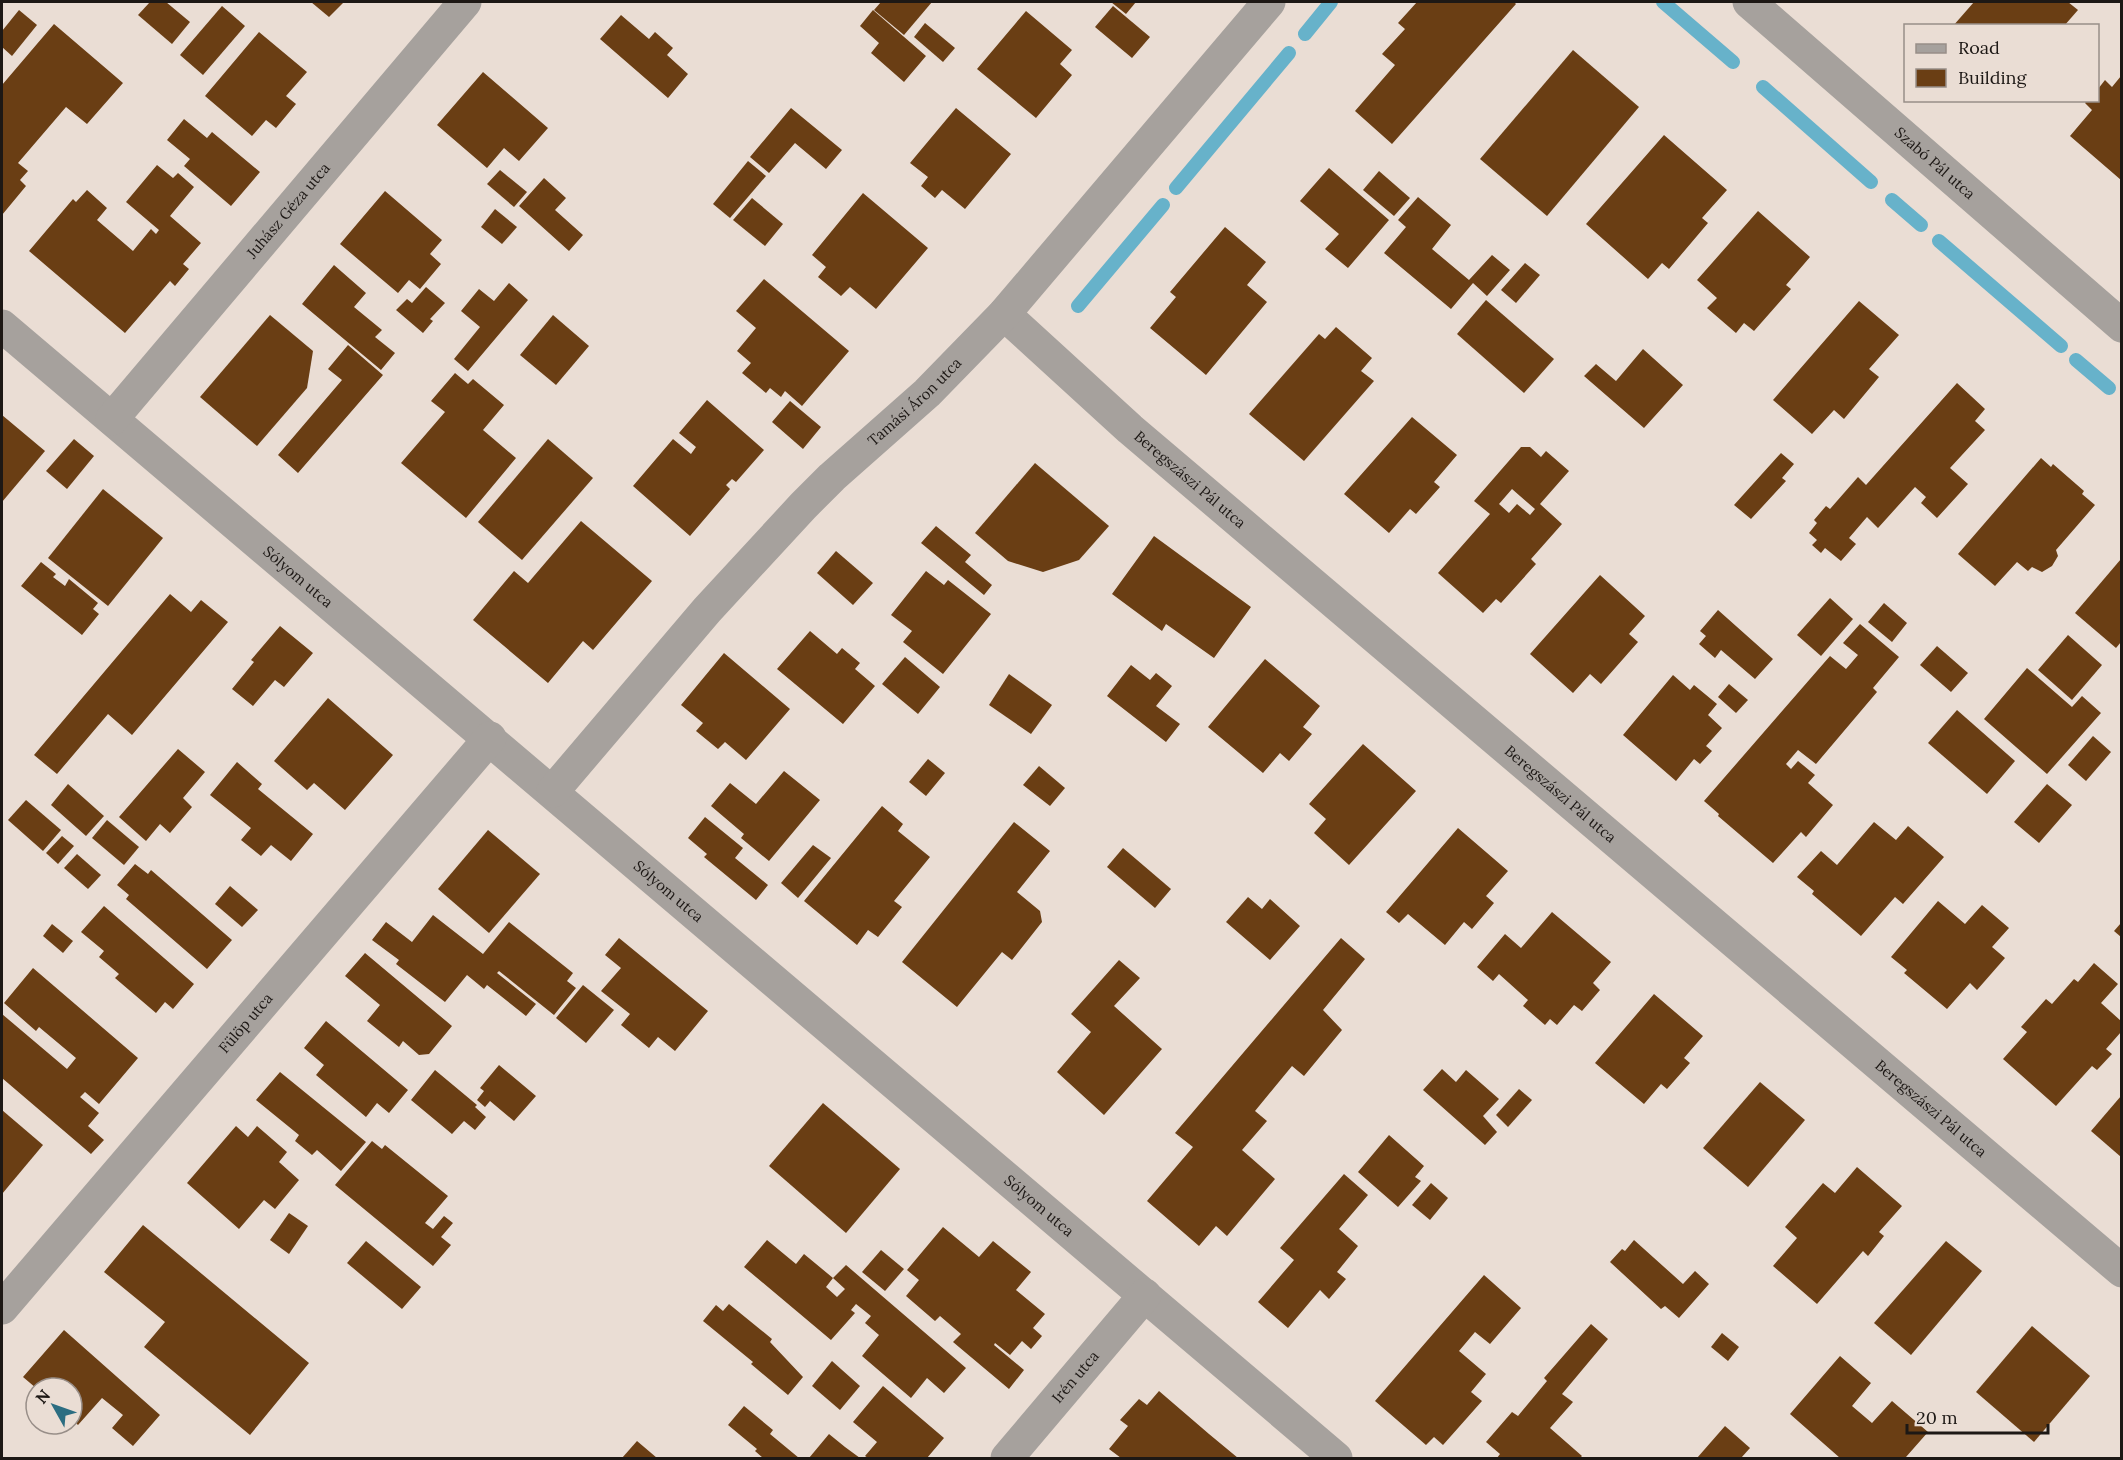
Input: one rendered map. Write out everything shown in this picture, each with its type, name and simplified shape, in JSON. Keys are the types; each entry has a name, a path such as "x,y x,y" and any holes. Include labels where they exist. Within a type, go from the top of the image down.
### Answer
{"street":[{"name":"Juhász Géza utca","path":"112,419 465,2"},
{"name":"Tamási Áron utca","path":"553,792 707,610 803,506 840,469 927,393 1004,314 1269,2"},
{"name":"Szabó Pál utca","path":"1749,2 2121,325"},
{"name":"Beregszászi Pál utca","path":"1004,314 1130,429 2121,1271"},
{"name":"Sólyom utca","path":"2,326 1336,1458"},
{"name":"Fülöp utca","path":"2,1308 490,738"},
{"name":"Irén utca","path":"1007,1458 1145,1295"}],"building":[{"path":"150,2 166,2 190,22 172,44 138,15"},
{"path":"311,2 344,2 329,17"},
{"path":"881,2 932,2 904,35 874,10"},
{"path":"1111,2 1136,2 1126,14"},
{"path":"1417,2 1514,2 1516,4 1392,144 1355,111 1395,65 1382,54 1405,29 1398,23"},
{"path":"1974,2 2068,2 2078,10 2066,24 1955,24"},
{"path":"222,6 245,26 203,75 180,55"},
{"path":"1113,6 1150,37 1132,58 1095,27"},
{"path":"19,10 37,25 12,56 2,47 2,31"},
{"path":"873,10 926,56 904,82 871,53 879,43 860,26"},
{"path":"1026,11 1072,50 1060,64 1072,75 1036,118 977,69"},
{"path":"621,15 649,39 655,32 673,48 667,55 688,74 668,98 600,39"},
{"path":"925,23 955,48 943,62 914,37"},
{"path":"54,24 123,83 87,124 66,107 18,163 28,171 20,180 26,186 2,215 2,85"},
{"path":"259,32 307,72 286,96 296,104 276,128 266,120 252,136 205,96"},
{"path":"1573,50 1639,107 1547,216 1480,159"},
{"path":"483,72 548,128 519,161 504,148 487,168 437,125"},
{"path":"2121,76 2121,180 2070,136 2092,110 2086,102 2099,102 2099,88 2105,80 2112,87"},
{"path":"791,108 842,150 826,169 795,143 769,173 750,157"},
{"path":"956,108 1011,154 965,209 942,190 935,198 921,186 928,177 910,163"},
{"path":"184,119 207,138 212,132 260,172 231,206 184,166 190,159 167,140"},
{"path":"1664,135 1727,190 1702,218 1708,223 1669,269 1662,263 1648,279 1586,224"},
{"path":"748,161 766,176 730,218 713,204"},
{"path":"157,165 173,178 178,173 194,187 170,216 201,243 183,264 189,269 175,286 170,281 125,333 29,251 73,199 76,202 87,190 107,208 97,220 133,251 151,229 156,234 159,230 126,202"},
{"path":"1329,168 1389,220 1348,268 1325,249 1339,234 1300,201"},
{"path":"500,170 527,192 514,207 487,184"},
{"path":"1379,171 1410,198 1394,216 1363,190"},
{"path":"544,178 566,198 555,210 583,235 569,251 519,206"},
{"path":"385,191 442,240 430,254 441,264 420,289 409,280 398,293 340,244"},
{"path":"863,193 928,248 876,309 850,287 841,296 818,277 826,267 812,255"},
{"path":"1418,197 1451,225 1432,249 1469,280 1492,255 1510,270 1487,296 1473,283 1451,309 1384,253 1406,227 1398,220"},
{"path":"752,198 783,224 765,246 733,220"},
{"path":"495,209 517,227 502,244 481,227"},
{"path":"1758,211 1810,257 1786,285 1791,289 1754,331 1744,323 1736,333 1707,308 1717,298 1697,280"},
{"path":"1225,227 1266,262 1247,285 1267,302 1206,375 1150,328 1176,297 1170,292"},
{"path":"1525,263 1540,275 1516,303 1501,290"},
{"path":"334,265 366,293 354,307 382,330 375,337 395,353 381,370 302,304"},
{"path":"764,279 849,351 802,406 785,391 781,397 770,388 766,393 742,373 751,363 737,351 756,328 736,311"},
{"path":"509,283 528,300 468,371 454,359 480,327 461,311 479,289 494,301"},
{"path":"426,287 445,303 430,319 433,321 423,333 396,310 407,299 412,303"},
{"path":"1486,300 1554,359 1524,393 1457,334"},
{"path":"1859,301 1899,335 1869,369 1879,377 1844,419 1834,410 1812,434 1773,400"},
{"path":"270,315 313,351 307,388 257,446 200,397"},
{"path":"553,315 589,346 556,385 520,355"},
{"path":"1336,327 1372,358 1361,371 1374,381 1304,461 1249,414 1319,334 1325,339"},
{"path":"348,345 383,375 298,473 278,455 342,380 328,369"},
{"path":"1643,349 1683,385 1644,428 1584,376 1596,364 1616,381"},
{"path":"455,373 468,384 473,379 504,405 483,430 516,458 466,518 401,463 445,412 431,401"},
{"path":"1957,383 1985,409 1975,421 1985,430 1950,468 1968,484 1937,518 1921,503 1926,497 1915,487 1878,528 1867,517 1849,538 1856,544 1841,561 1825,548 1821,553 1812,545 1817,540 1809,533 1817,523 1814,520 1826,506 1830,509 1858,477 1866,485"},
{"path":"707,400 764,450 736,482 732,479 726,485 730,489 690,536 633,486 673,439 691,454 696,447 679,433"},
{"path":"790,401 821,427 803,449 772,422"},
{"path":"2,415 45,451 2,502"},
{"path":"1412,417 1457,455 1434,482 1440,487 1416,514 1410,509 1389,533 1344,494"},
{"path":"74,439 94,456 67,489 46,471"},
{"path":"548,439 593,478 522,560 478,522"},
{"path":"1521,447 1530,447 1541,457 1546,451 1569,471 1540,504 1562,524 1531,559 1536,564 1501,603 1496,599 1483,613 1438,573 1490,514 1474,501","holes":["1512,489 1535,509 1530,515 1517,504 1509,513 1499,504"]},
{"path":"1781,453 1794,464 1782,478 1786,481 1751,519 1734,505"},
{"path":"2041,458 2051,467 2053,464 2084,491 2082,494 2095,505 2056,550 2058,556 2052,566 2042,572 2032,567 2028,571 2017,562 1995,586 1958,554"},
{"path":"1035,463 1109,526 1079,560 1043,572 1008,561 975,533"},
{"path":"103,489 163,538 108,606 48,558"},
{"path":"581,521 652,581 593,650 583,641 548,683 473,620 514,571 528,583"},
{"path":"936,526 971,555 965,562 992,585 984,595 921,543"},
{"path":"1154,536 1251,607 1214,658 1166,624 1162,631 1112,594"},
{"path":"836,551 873,583 853,605 817,573"},
{"path":"2121,559 2121,642 2116,648 2075,613"},
{"path":"41,562 56,574 53,577 65,586 69,579 98,603 93,609 99,614 82,635 21,586"},
{"path":"926,571 944,585 948,580 991,614 943,674 903,642 912,631 891,615"},
{"path":"1600,575 1645,616 1629,634 1638,642 1601,684 1590,674 1573,693 1530,654"},
{"path":"170,594 191,612 201,600 228,622 132,735 108,714 57,774 34,755"},
{"path":"1830,598 1853,619 1821,656 1797,635"},
{"path":"1884,603 1907,623 1892,642 1868,622"},
{"path":"1718,610 1773,659 1755,679 1721,650 1715,658 1699,644 1706,636 1700,631"},
{"path":"1860,624 1899,657 1873,688 1877,692 1816,764 1798,750 1786,764 1791,769 1798,761 1815,775 1808,783 1833,805 1806,837 1801,832 1773,863 1718,816 1719,814 1704,801 1830,656 1846,669 1858,655 1843,643"},
{"path":"280,626 313,653 284,687 275,680 253,706 232,689 254,662 251,660"},
{"path":"810,631 837,654 842,648 860,663 855,669 875,686 843,724 777,669"},
{"path":"2068,635 2102,665 2072,700 2038,670"},
{"path":"1937,646 1968,673 1951,692 1920,665"},
{"path":"724,653 790,709 746,760 725,742 718,749 696,731 703,723 681,705"},
{"path":"905,657 940,687 918,714 882,684"},
{"path":"1265,659 1320,706 1303,727 1312,734 1289,761 1280,753 1263,773 1208,727"},
{"path":"1131,665 1150,680 1156,673 1172,686 1156,706 1180,724 1166,742 1107,696"},
{"path":"2027,668 2072,707 2082,696 2101,713 2047,774 1984,719"},
{"path":"1009,674 1052,705 1031,734 989,705"},
{"path":"1673,675 1690,690 1694,685 1717,704 1708,715 1722,728 1706,746 1712,751 1700,764 1694,759 1676,781 1623,735"},
{"path":"1729,684 1748,700 1736,713 1718,697"},
{"path":"328,698 393,755 345,810 314,783 307,790 274,761"},
{"path":"1957,710 2015,761 1987,794 1928,743"},
{"path":"2093,736 2111,752 2086,781 2068,765"},
{"path":"1363,744 1416,791 1349,865 1314,833 1326,819 1309,804"},
{"path":"178,749 205,772 183,798 192,807 170,833 160,824 146,841 119,817"},
{"path":"928,759 945,773 926,796 909,782"},
{"path":"237,762 262,784 258,789 313,834 291,861 271,845 261,856 241,840 251,828 210,795"},
{"path":"1039,766 1065,788 1050,806 1023,785"},
{"path":"784,771 820,800 769,861 741,838 744,834 711,806 730,783 756,804"},
{"path":"68,784 104,816 86,836 51,805"},
{"path":"2047,784 2072,805 2039,843 2014,822"},
{"path":"26,800 61,830 43,851 8,820"},
{"path":"882,806 903,824 898,831 930,857 894,901 902,907 878,937 868,930 857,945 804,901"},
{"path":"705,817 743,848 735,858 768,885 756,900 704,857 707,854 688,838"},
{"path":"107,820 139,847 124,865 92,838"},
{"path":"1014,822 1050,851 1017,892 1040,911 1042,922 1012,960 1002,952 957,1007 902,962"},
{"path":"1874,822 1896,840 1908,826 1944,857 1903,904 1895,897 1861,936 1812,894 1814,891 1797,877 1821,851 1837,865"},
{"path":"1458,828 1508,871 1486,896 1494,903 1472,929 1464,922 1445,945 1408,914 1399,923 1386,912"},
{"path":"488,830 540,874 489,933 438,889"},
{"path":"62,836 74,846 58,864 46,853"},
{"path":"813,845 831,858 798,898 781,883"},
{"path":"1123,848 1171,889 1155,908 1107,867"},
{"path":"77,854 101,875 88,889 64,868"},
{"path":"135,864 148,874 151,870 232,940 207,969 126,899 129,895 117,885"},
{"path":"230,886 258,910 242,927 215,904"},
{"path":"1248,897 1262,909 1270,899 1300,926 1270,960 1226,922"},
{"path":"1938,901 1965,924 1982,905 2009,928 1992,947 2005,958 1977,990 1970,983 1947,1009 1904,973 1907,970 1891,957"},
{"path":"104,906 194,984 173,1009 165,1002 156,1013 115,978 119,974 99,957 104,951 81,932"},
{"path":"1552,912 1611,962 1593,983 1600,990 1582,1011 1574,1005 1557,1025 1550,1019 1545,1025 1523,1006 1528,1000 1499,974 1493,981 1477,967 1505,934 1521,948"},
{"path":"433,915 483,954 509,922 573,973 567,981 576,988 554,1015 499,971 497,973 536,1004 526,1016 487,985 484,989 467,975 445,1002 396,964 399,960 372,940 386,922 412,942"},
{"path":"2121,923 2121,937 2114,931"},
{"path":"52,924 73,941 63,953 43,936"},
{"path":"619,938 708,1011 675,1051 658,1037 649,1048 621,1025 630,1014 601,991 621,968 605,955"},
{"path":"1341,938 1365,959 1323,1010 1342,1030 1304,1076 1292,1066 1255,1111 1267,1121 1242,1150 1275,1179 1227,1236 1216,1226 1199,1246 1147,1201 1193,1147 1175,1133"},
{"path":"365,953 452,1026 429,1054 419,1055 403,1041 399,1047 367,1021 380,1005 345,976"},
{"path":"1119,960 1140,978 1114,1006 1162,1049 1104,1115 1057,1072 1091,1032 1071,1014"},
{"path":"2094,963 2118,984 2101,1003 2121,1021 2121,1032 2106,1049 2112,1054 2097,1070 2092,1066 2056,1106 2003,1059 2027,1032 2021,1027 2046,999 2052,1004 2074,979 2078,982"},
{"path":"33,968 138,1058 99,1104 85,1092 80,1097 99,1113 88,1126 104,1140 91,1154 2,1078 2,1014 67,1069 76,1058 39,1027 36,1031 4,1003"},
{"path":"583,985 614,1010 586,1043 556,1018"},
{"path":"1654,994 1703,1036 1684,1058 1690,1063 1667,1089 1661,1084 1644,1104 1595,1063"},
{"path":"326,1021 408,1090 389,1113 377,1103 366,1117 316,1075 324,1065 304,1048"},
{"path":"499,1065 536,1096 514,1121 490,1101 485,1107 477,1100 484,1091 480,1088"},
{"path":"1442,1069 1456,1082 1466,1070 1499,1099 1483,1116 1497,1132 1485,1145 1423,1090"},
{"path":"435,1070 477,1105 475,1107 486,1117 475,1130 464,1121 452,1134 411,1100"},
{"path":"280,1072 366,1142 341,1171 317,1150 312,1155 295,1141 299,1135 256,1100"},
{"path":"1760,1082 1805,1120 1748,1187 1703,1148"},
{"path":"1519,1089 1532,1100 1508,1127 1496,1115"},
{"path":"2121,1096 2121,1157 2091,1131"},
{"path":"823,1103 900,1169 846,1233 769,1166"},
{"path":"2,1110 43,1145 2,1194"},
{"path":"236,1126 248,1137 257,1126 287,1152 279,1162 299,1180 275,1209 264,1200 239,1229 187,1183"},
{"path":"1389,1135 1424,1166 1415,1177 1421,1181 1398,1207 1358,1172"},
{"path":"372,1141 382,1149 385,1145 448,1196 425,1223 433,1229 444,1216 453,1223 441,1237 451,1245 433,1266 335,1185"},
{"path":"1857,1167 1902,1206 1879,1232 1884,1236 1868,1256 1863,1251 1817,1304 1773,1266 1797,1238 1785,1227 1823,1183 1835,1193"},
{"path":"1344,1174 1368,1195 1339,1229 1358,1246 1337,1272 1346,1279 1329,1299 1320,1290 1288,1328 1258,1302 1294,1260 1280,1248"},
{"path":"1431,1183 1448,1198 1430,1220 1412,1205"},
{"path":"289,1213 308,1226 289,1254 270,1240"},
{"path":"143,1225 309,1363 250,1435 144,1347 165,1322 104,1272"},
{"path":"943,1227 979,1257 993,1241 1031,1272 1016,1290 1045,1314 1033,1328 1042,1336 1031,1349 1022,1341 1010,1355 995,1343 994,1345 1024,1370 1009,1389 953,1342 961,1334 940,1316 935,1321 906,1296 919,1280 907,1270"},
{"path":"767,1240 796,1264 804,1254 833,1278 846,1265 966,1368 944,1393 927,1378 911,1398 862,1356 879,1335 865,1323 871,1316 856,1304 851,1310 855,1313 831,1340 744,1267","holes":["833,1278 845,1289 837,1297 826,1287"]},
{"path":"1634,1240 1683,1284 1695,1271 1709,1284 1679,1318 1665,1306 1661,1309 1610,1262 1622,1249 1625,1251"},
{"path":"366,1241 421,1287 402,1309 347,1263"},
{"path":"1946,1241 1982,1271 1911,1355 1874,1323"},
{"path":"881,1250 904,1269 885,1291 862,1272"},
{"path":"1484,1275 1521,1308 1490,1344 1475,1332 1459,1351 1486,1374 1471,1392 1482,1401 1443,1445 1434,1437 1426,1445 1375,1401"},
{"path":"729,1304 772,1339 770,1342 803,1377 788,1395 751,1364 753,1362 703,1321 716,1305 723,1311"},
{"path":"1591,1324 1608,1339 1562,1394 1573,1402 1550,1428 1582,1456 1580,1458 1497,1458 1500,1454 1486,1442 1512,1412 1518,1416 1547,1381 1544,1378"},
{"path":"2032,1326 2090,1376 2034,1442 1976,1392"},
{"path":"64,1330 160,1415 133,1446 112,1428 123,1415 102,1398 84,1418 84,1376 23,1377"},
{"path":"1722,1333 1739,1347 1728,1361 1711,1347"},
{"path":"1840,1356 1871,1383 1852,1406 1872,1423 1892,1401 1928,1432 1906,1457 1908,1458 1840,1458 1790,1414"},
{"path":"832,1361 860,1386 840,1410 812,1386"},
{"path":"883,1386 944,1438 927,1458 868,1458 865,1456 877,1442 853,1422"},
{"path":"1159,1391 1238,1458 1121,1458 1109,1449 1128,1426 1120,1420 1139,1399 1147,1405"},
{"path":"744,1406 773,1430 770,1434 799,1458 763,1458 755,1451 757,1449 728,1425"},
{"path":"1725,1426 1750,1448 1741,1458 1697,1458"},
{"path":"829,1434 845,1447 860,1458 809,1458"},
{"path":"637,1441 657,1458 622,1458"}],"waterway":[{"path":"1305,34 1331,2"},
{"path":"1663,2 1733,62"},
{"path":"1176,188 1289,53"},
{"path":"1763,87 1871,182"},
{"path":"1892,200 1921,225"},
{"path":"1078,306 1163,205"},
{"path":"1939,241 2061,346"},
{"path":"2076,360 2109,388"}]}
